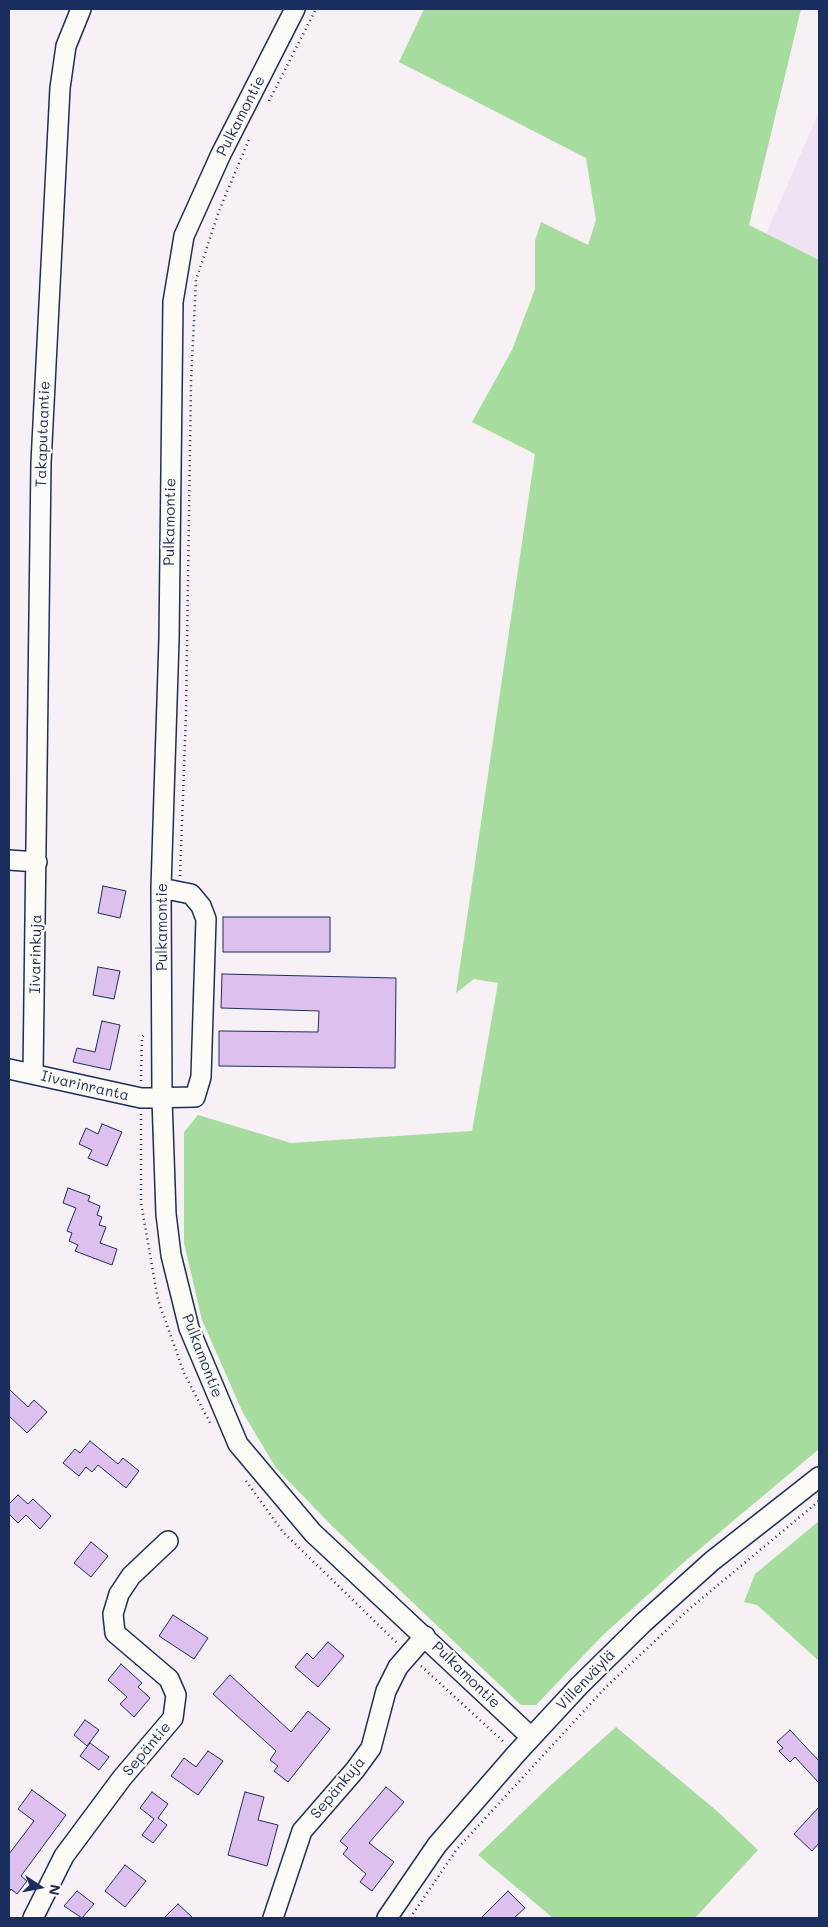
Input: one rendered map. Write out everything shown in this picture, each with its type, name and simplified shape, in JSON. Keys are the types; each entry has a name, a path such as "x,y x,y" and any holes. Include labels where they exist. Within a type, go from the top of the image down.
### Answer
{"street":[{"name":"Takaputaantie","path":"37,862 41,463 60,88 66,46 81,9"},
{"name":"Pulkamontie","path":"295,9 221,154 184,236 173,302 169,639 161,888 162,1099 166,1214 170,1255 189,1328 238,1444 313,1533 531,1737"},
{"path":"9,860 37,862"},
{"name":"Iivarinkuja","path":"33,1074 37,862"},
{"path":"161,888 180,892"},
{"name":"Iivarinranta","path":"9,1069 141,1098 195,1098 201,1077 206,919 201,906 191,894 180,892"},
{"name":"Villenväylä","path":"387,1918 437,1845 531,1737 579,1686 656,1610 712,1561 819,1477"},
{"name":"Sepäntie","path":"33,1918 64,1856 122,1778 173,1718 176,1695 169,1679 115,1633 113,1614 119,1594 131,1576 168,1541"},
{"name":"Sepänkuja","path":"273,1918 302,1832 355,1770 371,1748 386,1691 398,1666 425,1636"}],"path":[{"path":"264,109 316,9"},
{"path":"180,892 186,715 191,382 196,280 219,211 250,136"},
{"path":"162,1024 148,1030 142,1037 142,1203 158,1300 184,1373 211,1426"},
{"path":"242,1476 283,1532 408,1654 532,1768"},
{"path":"410,1918 458,1849 604,1688 688,1610 819,1501"}],"shaded area":[{"path":"819,112 819,260 766,234"}],"green space":[{"path":"424,9 801,9 749,225 819,260 819,1449 683,1563 602,1636 536,1705 521,1705 333,1527 276,1468 243,1413 202,1320 184,1243 184,1132 198,1115 291,1143 472,1131 498,983 474,979 456,993 535,454 472,422 512,350 535,289 535,241 541,222 588,245 596,220 586,158 399,62"},
{"path":"819,1521 819,1661 757,1605 744,1602 755,1574"},
{"path":"616,1727 717,1811 758,1850 695,1918 553,1918 478,1855 552,1784"}],"building":[{"path":"103,886 126,891 120,918 98,913"},
{"path":"223,917 330,917 330,952 223,952"},
{"path":"98,967 120,971 114,999 93,995"},
{"path":"222,974 396,978 395,1068 219,1066 219,1031 318,1032 319,1011 221,1008"},
{"path":"102,1021 120,1025 110,1070 73,1062 77,1048 95,1052"},
{"path":"102,1124 122,1132 107,1166 88,1158 92,1150 79,1144 86,1128 98,1134"},
{"path":"68,1188 90,1196 88,1201 100,1206 97,1215 102,1217 99,1225 106,1227 100,1243 117,1249 112,1265 75,1251 78,1245 69,1241 72,1233 67,1231 76,1208 63,1203"},
{"path":"9,1389 28,1407 34,1400 47,1412 27,1433 9,1416"},
{"path":"90,1441 118,1464 123,1458 139,1471 126,1488 98,1465 92,1472 86,1467 79,1476 63,1463 75,1449 80,1453"},
{"path":"18,1495 28,1504 33,1499 51,1516 40,1529 26,1515 18,1523 9,1514 9,1504"},
{"path":"91,1542 108,1556 91,1577 74,1563"},
{"path":"173,1615 208,1638 194,1659 159,1636"},
{"path":"328,1642 344,1656 318,1687 295,1667 307,1653 313,1659"},
{"path":"121,1664 142,1683 138,1687 150,1698 134,1717 120,1704 127,1697 108,1680"},
{"path":"230,1675 291,1732 308,1711 330,1729 288,1782 274,1771 278,1766 270,1760 276,1751 213,1694"},
{"path":"85,1720 99,1730 87,1746 74,1735"},
{"path":"790,1730 819,1761 819,1783 795,1757 790,1762 779,1751 783,1748 777,1742"},
{"path":"90,1743 109,1757 99,1770 80,1756"},
{"path":"208,1751 223,1761 198,1795 171,1776 184,1758 196,1767"},
{"path":"386,1787 404,1802 369,1843 394,1862 372,1891 360,1882 366,1874 343,1854 348,1848 340,1841"},
{"path":"32,1790 66,1815 21,1876 27,1881 17,1894 11,1889 9,1892 9,1854 34,1821 18,1809"},
{"path":"152,1792 168,1804 158,1818 167,1825 153,1843 142,1835 154,1819 140,1808"},
{"path":"245,1792 264,1797 258,1820 278,1825 267,1866 228,1855"},
{"path":"819,1807 819,1843 812,1851 794,1834"},
{"path":"125,1865 146,1881 125,1907 105,1891"},
{"path":"77,1891 94,1904 82,1918 64,1906"},
{"path":"508,1891 525,1908 514,1918 481,1918"},
{"path":"178,1904 193,1918 164,1918"}]}
